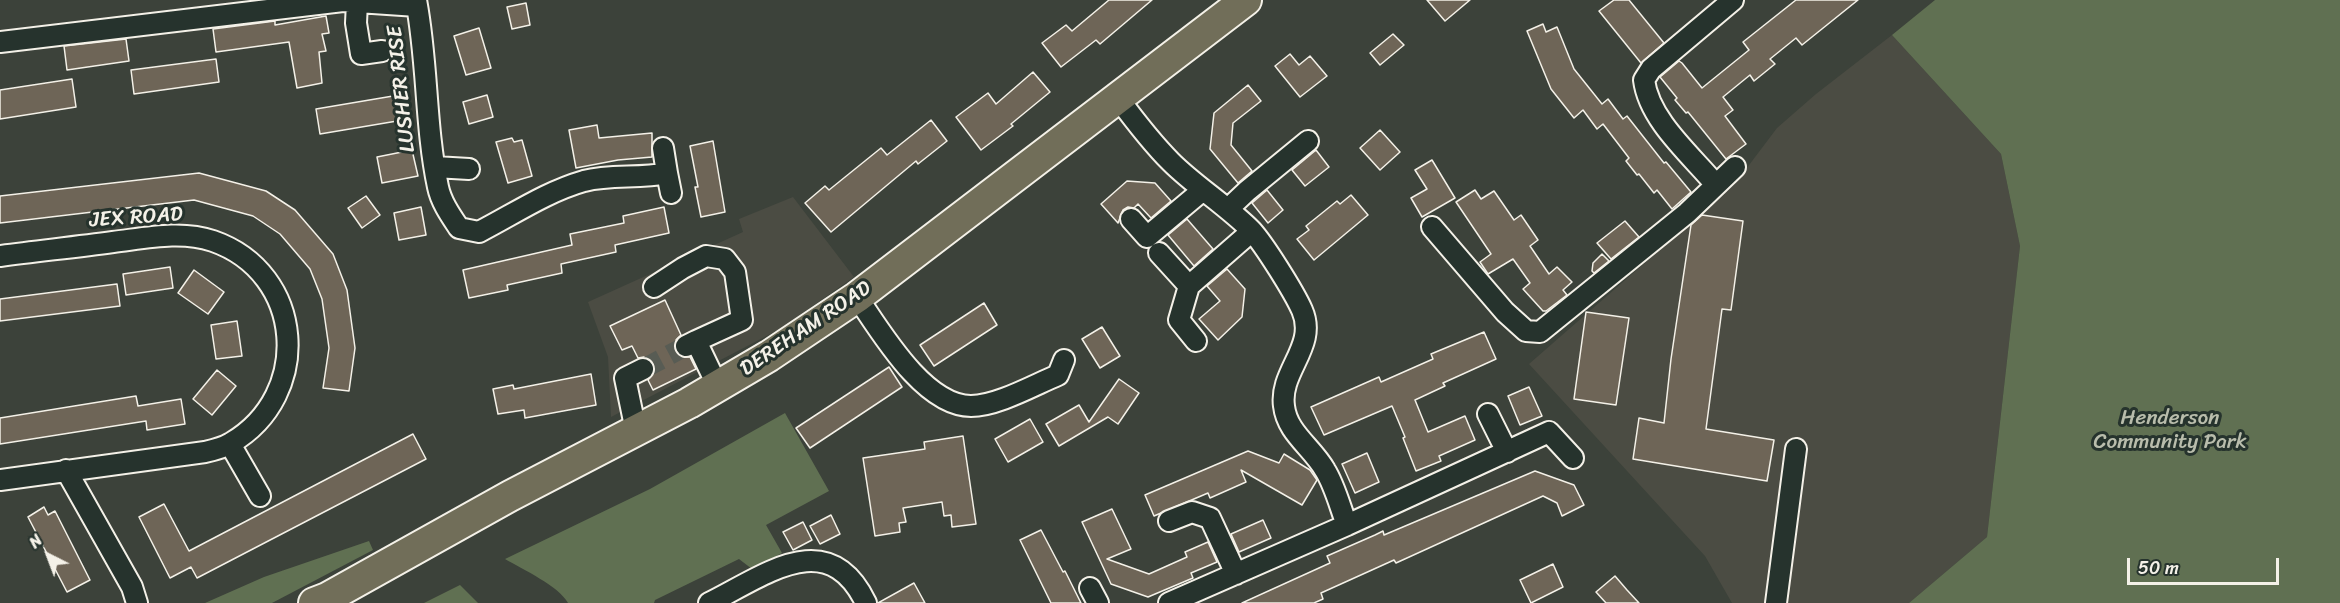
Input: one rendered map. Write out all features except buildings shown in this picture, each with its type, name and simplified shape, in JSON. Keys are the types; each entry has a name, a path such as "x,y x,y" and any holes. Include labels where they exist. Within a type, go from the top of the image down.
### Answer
{"highway":[{"name":"DEREHAM ROAD","path":"323,602 510,496 718,387 769,356 857,297 1246,0"}],"street":[{"path":"1716,185 1656,115 1646,96 1644,80 1651,69 1733,0"},
{"name":"LUSHER RISE","path":"0,42 343,1 417,3 438,189 447,210 459,228 479,232 542,197 584,181 612,176 651,176 667,173"},
{"path":"357,3 356,23 361,54 382,51"},
{"path":"1118,98 1148,138 1172,163 1252,231 1302,310 1307,327 1304,345 1285,389 1283,404 1287,420 1325,470 1347,525"},
{"path":"1228,210 1247,191 1308,141"},
{"path":"663,148 671,193"},
{"name":"LUSHER RISE","path":"435,167 468,166"},
{"path":"1431,227 1505,312 1526,331 1540,332 1687,213 1735,167"},
{"path":"1131,219 1147,237 1203,190"},
{"path":"1196,341 1179,320 1189,286 1252,231"},
{"name":"JEX ROAD","path":"0,256 172,235 211,240 226,246 243,258 273,287 282,305 287,328 286,362 276,396 260,419 230,444 205,452 0,480"},
{"path":"1159,253 1189,286"},
{"path":"654,287 706,256 725,259 735,272 742,320 691,344 718,387"},
{"path":"857,297 880,331 915,374 936,394 952,403 972,406 992,402 1065,372"},
{"path":"636,431 625,378 643,369"},
{"path":"1488,414 1506,452"},
{"path":"1169,603 1347,525 1549,432 1573,458"},
{"path":"230,444 260,495"},
{"path":"1776,603 1796,449"},
{"path":"66,470 132,587 137,603"},
{"path":"1169,521 1192,512 1210,518 1236,574"},
{"path":"709,603 777,568 807,561 825,562 846,573 859,587 866,603"}],"shaded area":[{"path":"1892,35 2001,154 2020,246 1987,537 1909,603 1732,603 1705,556 1529,364 1734,185 1777,128 1816,94"},
{"path":"793,197 854,277 780,329 611,417 608,357 588,302 743,232 739,219"}],"green space":[{"name":"Henderson Community Park","path":"1935,0 2340,0 2340,603 1909,603 1987,537 2020,246 2001,154 1892,35"},
{"path":"785,413 829,491 766,525 782,553 752,569 739,559 655,600 654,603 568,603 549,584 505,559 650,489"},
{"path":"369,541 373,550 272,603 205,603 264,577"},
{"path":"460,585 478,603 424,603"}],"tunnel":[{"path":"643,369 686,346"}]}
